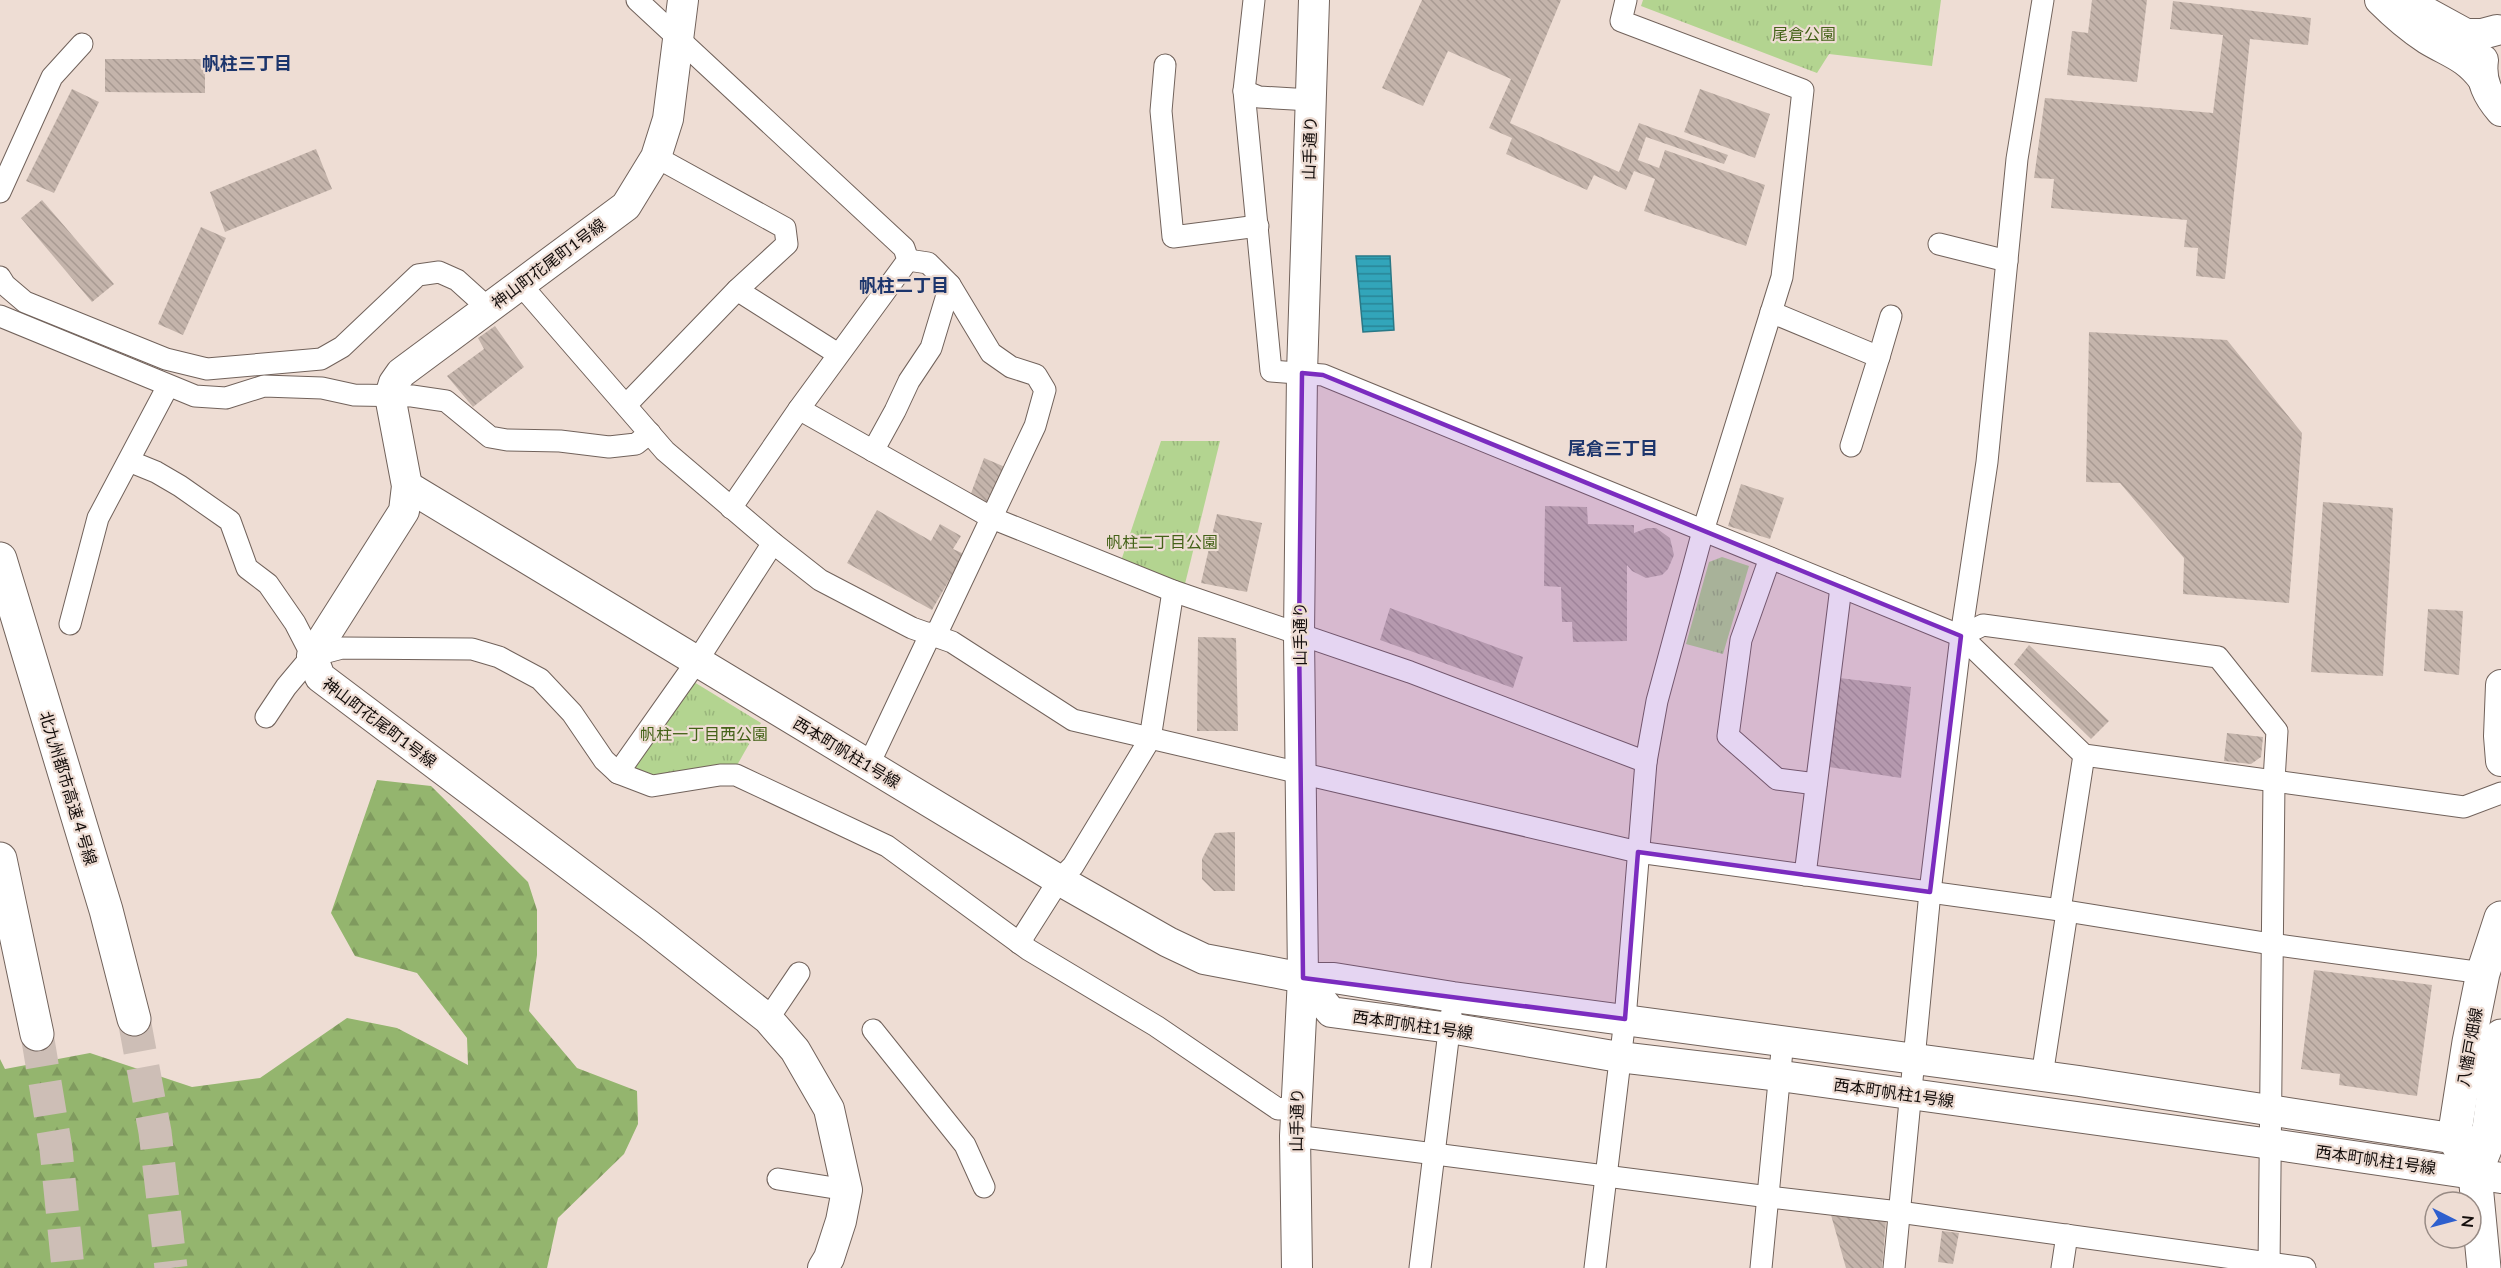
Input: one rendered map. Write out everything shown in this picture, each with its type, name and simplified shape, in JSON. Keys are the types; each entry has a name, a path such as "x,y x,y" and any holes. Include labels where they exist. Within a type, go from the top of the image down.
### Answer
{"main road":[{"name":"北九州都市高速４号線","path":"0,559 106,910 134,1019"},
{"path":"0,859 37,1034"},
{"name":"八幡戸畑線","path":"2488,1176 2454,1138 2469,1042 2483,973 2501,918"},
{"name":"八幡戸畑線","path":"2484,1268 2488,1176 2494,1145 2500,1053"}],"street":[{"path":"637,0 904,248 908,260"},
{"name":"神山町花尾町1号線","path":"390,396 394,383 401,373 626,206 656,157 668,119 683,0"},
{"path":"1254,0 1244,91 1272,371 1323,375 1961,636 2084,755 2464,807 2501,793"},
{"name":"山手通り","path":"1297,1268 1295,1121 1303,978 1299,635 1302,373 1314,0"},
{"path":"1595,1268 1625,1019 1646,762 1657,701 1703,531 1782,277 1803,90 1621,21 1626,0"},
{"path":"1894,1268 1930,892 1961,636 1987,462 2017,159 2043,0"},
{"path":"2380,0 2396,16 2427,38 2459,55 2472,65 2483,79"},
{"path":"2404,0 2466,34 2482,34 2499,28"},
{"path":"2499,28 2484,52 2481,69 2491,100 2501,111"},
{"path":"0,192 52,77 82,44"},
{"path":"1165,65 1161,111 1173,237 1258,226"},
{"path":"1244,91 1259,97 1311,100"},
{"path":"627,404 737,290 787,244 785,228 656,157"},
{"path":"1939,244 2007,261"},
{"path":"869,764 992,518 1035,426 1045,390 1036,375 1011,367 991,353 950,285 928,262 908,260"},
{"path":"731,508 838,354 908,260"},
{"path":"0,277 5,285 25,302 166,359 207,369 321,359 342,347 418,274 439,272 457,280 488,308"},
{"path":"521,285 627,404 665,452 773,543 820,580 912,628 952,642 1072,720 1638,852 2064,911 2271,944 2483,973"},
{"path":"873,451 909,381 931,348 950,285"},
{"path":"737,290 838,354"},
{"path":"1771,312 1878,357"},
{"path":"0,316 195,396 226,398 264,386 322,388 354,395 446,401 490,437 507,440 560,441 609,447 636,444 650,433"},
{"path":"1851,446 1891,316"},
{"path":"70,624 98,518 168,386"},
{"path":"266,717 285,687 312,656 404,511 407,486 390,396"},
{"path":"799,409 992,518 1173,591 1410,672 1646,762"},
{"path":"129,461 156,472 180,486 230,522 247,568 268,584 295,623 312,656"},
{"name":"西本町帆柱1号線","path":"407,486 1059,880 1168,942 1204,959 1303,978 1334,978 1454,997 2079,1081 2494,1145"},
{"path":"618,773 697,662 773,543"},
{"path":"1770,558 1741,640 1728,736 1777,779 1816,784"},
{"path":"1805,875 1841,587"},
{"path":"1019,943 1059,880 1073,866 1150,739 1173,591"},
{"path":"1961,636 1983,625 2218,657 2277,731 2271,944 2269,1266"},
{"path":"312,656 342,648 366,648 472,649 499,657 540,679 572,713 604,760 618,773 652,786 720,775 736,775 887,846 1019,943 1156,1026 1295,1121 1434,1153 1899,1212 2269,1266 2305,1268"},
{"name":"神山町花尾町1号線","path":"312,656 320,677 649,925 768,1019 795,1050 829,1109 847,1190 841,1221 829,1258 822,1268"},
{"path":"2501,685 2499,736 2501,760"},
{"path":"2042,1076 2084,755"},
{"path":"768,1019 799,973"},
{"name":"西本町帆柱1号線","path":"1303,978 1331,1012 1450,1028 1619,1057 1781,1076 2488,1176"},
{"path":"1420,1268 1454,997"},
{"path":"873,1030 965,1145 984,1187"},
{"path":"1761,1268 1783,1040"},
{"path":"2075,1117 2079,1081"},
{"path":"778,1179 847,1190"},
{"path":"2062,1268 2067,1235"}],"highlighted area":[{"path":"1302,373 1323,375 1961,636 1930,892 1638,852 1625,1019 1303,978 1299,635"}],"green space":[{"name":"尾倉公園","path":"1643,0 1941,0 1932,66 1829,54 1817,73 1641,6"},
{"name":"帆柱二丁目公園","path":"1161,441 1220,441 1184,588 1121,561"},
{"path":"1722,557 1749,566 1723,654 1686,644 1709,562"},
{"name":"帆柱一丁目西公園","path":"694,682 761,723 736,767 654,779 633,770"},
{"path":"377,780 431,786 528,882 537,910 537,955 529,1011 577,1068 637,1091 638,1124 624,1154 558,1218 547,1268 0,1268 0,1059 5,1069 90,1053 192,1087 260,1078 347,1018 397,1028 468,1065 467,1038 417,973 355,956 331,913"}],"water":[{"path":"1356,256 1390,256 1394,330 1363,332"}],"building":[{"path":"1422,0 1561,0 1510,123 1619,172 1639,123 1728,155 1724,164 1646,137 1638,160 1659,168 1665,150 1765,185 1746,246 1644,211 1655,179 1634,171 1626,190 1594,175 1587,190 1506,154 1512,138 1489,128 1511,79 1448,51 1423,106 1382,88"},
{"path":"2092,0 2147,0 2137,82 2067,75 2072,31 2088,33"},
{"path":"2173,1 2311,18 2308,45 2250,39 2225,279 2196,276 2198,248 2184,247 2187,220 2051,208 2054,179 2034,178 2045,98 2213,113 2223,35 2170,29"},
{"path":"105,59 205,59 205,93 105,92"},
{"path":"72,89 99,102 54,193 26,181"},
{"path":"1700,89 1770,114 1755,158 1684,132"},
{"path":"316,149 332,189 225,232 210,192"},
{"path":"42,200 114,284 92,302 21,218"},
{"path":"201,227 226,238 183,335 158,324"},
{"path":"495,326 524,367 473,407 447,376 484,349 478,338"},
{"path":"2089,332 2227,340 2302,433 2289,603 2183,594 2184,558 2120,483 2086,482"},
{"path":"984,458 1005,467 991,505 970,496"},
{"path":"1741,484 1784,498 1770,539 1728,526"},
{"path":"2323,502 2393,508 2383,676 2311,672"},
{"path":"1545,506 1587,507 1588,524 1634,525 1634,533 1647,528 1656,528 1670,538 1674,555 1668,569 1662,575 1646,578 1632,571 1627,565 1627,641 1573,642 1572,622 1562,622 1561,587 1544,586"},
{"path":"877,510 931,541 940,524 961,536 953,549 964,554 932,610 847,563"},
{"path":"1217,514 1262,523 1247,592 1201,583"},
{"path":"1390,608 1523,657 1513,688 1380,640"},
{"path":"2428,609 2463,611 2459,675 2424,671"},
{"path":"1198,637 1236,638 1238,731 1197,731"},
{"path":"2029,645 2109,721 2091,739 2014,664"},
{"path":"1840,678 1911,687 1901,778 1829,767"},
{"path":"2227,733 2263,737 2261,757 2251,764 2224,761"},
{"path":"1235,832 1235,891 1214,891 1202,879 1202,859 1215,833"},
{"path":"2314,970 2432,985 2417,1096 2339,1085 2340,1074 2301,1069"},
{"path":"1831,1215 1886,1221 1882,1268 1846,1268"},
{"path":"1942,1231 1959,1233 1953,1264 1938,1262"}],"tunnel":[{"path":"134,1019 155,1132 171,1268"},
{"path":"37,1034 56,1149 68,1268"}],"district":[{"name":"帆柱三丁目","path":"247,63"},
{"name":"帆柱二丁目","path":"904,285"},
{"name":"尾倉三丁目","path":"1613,448"}]}
